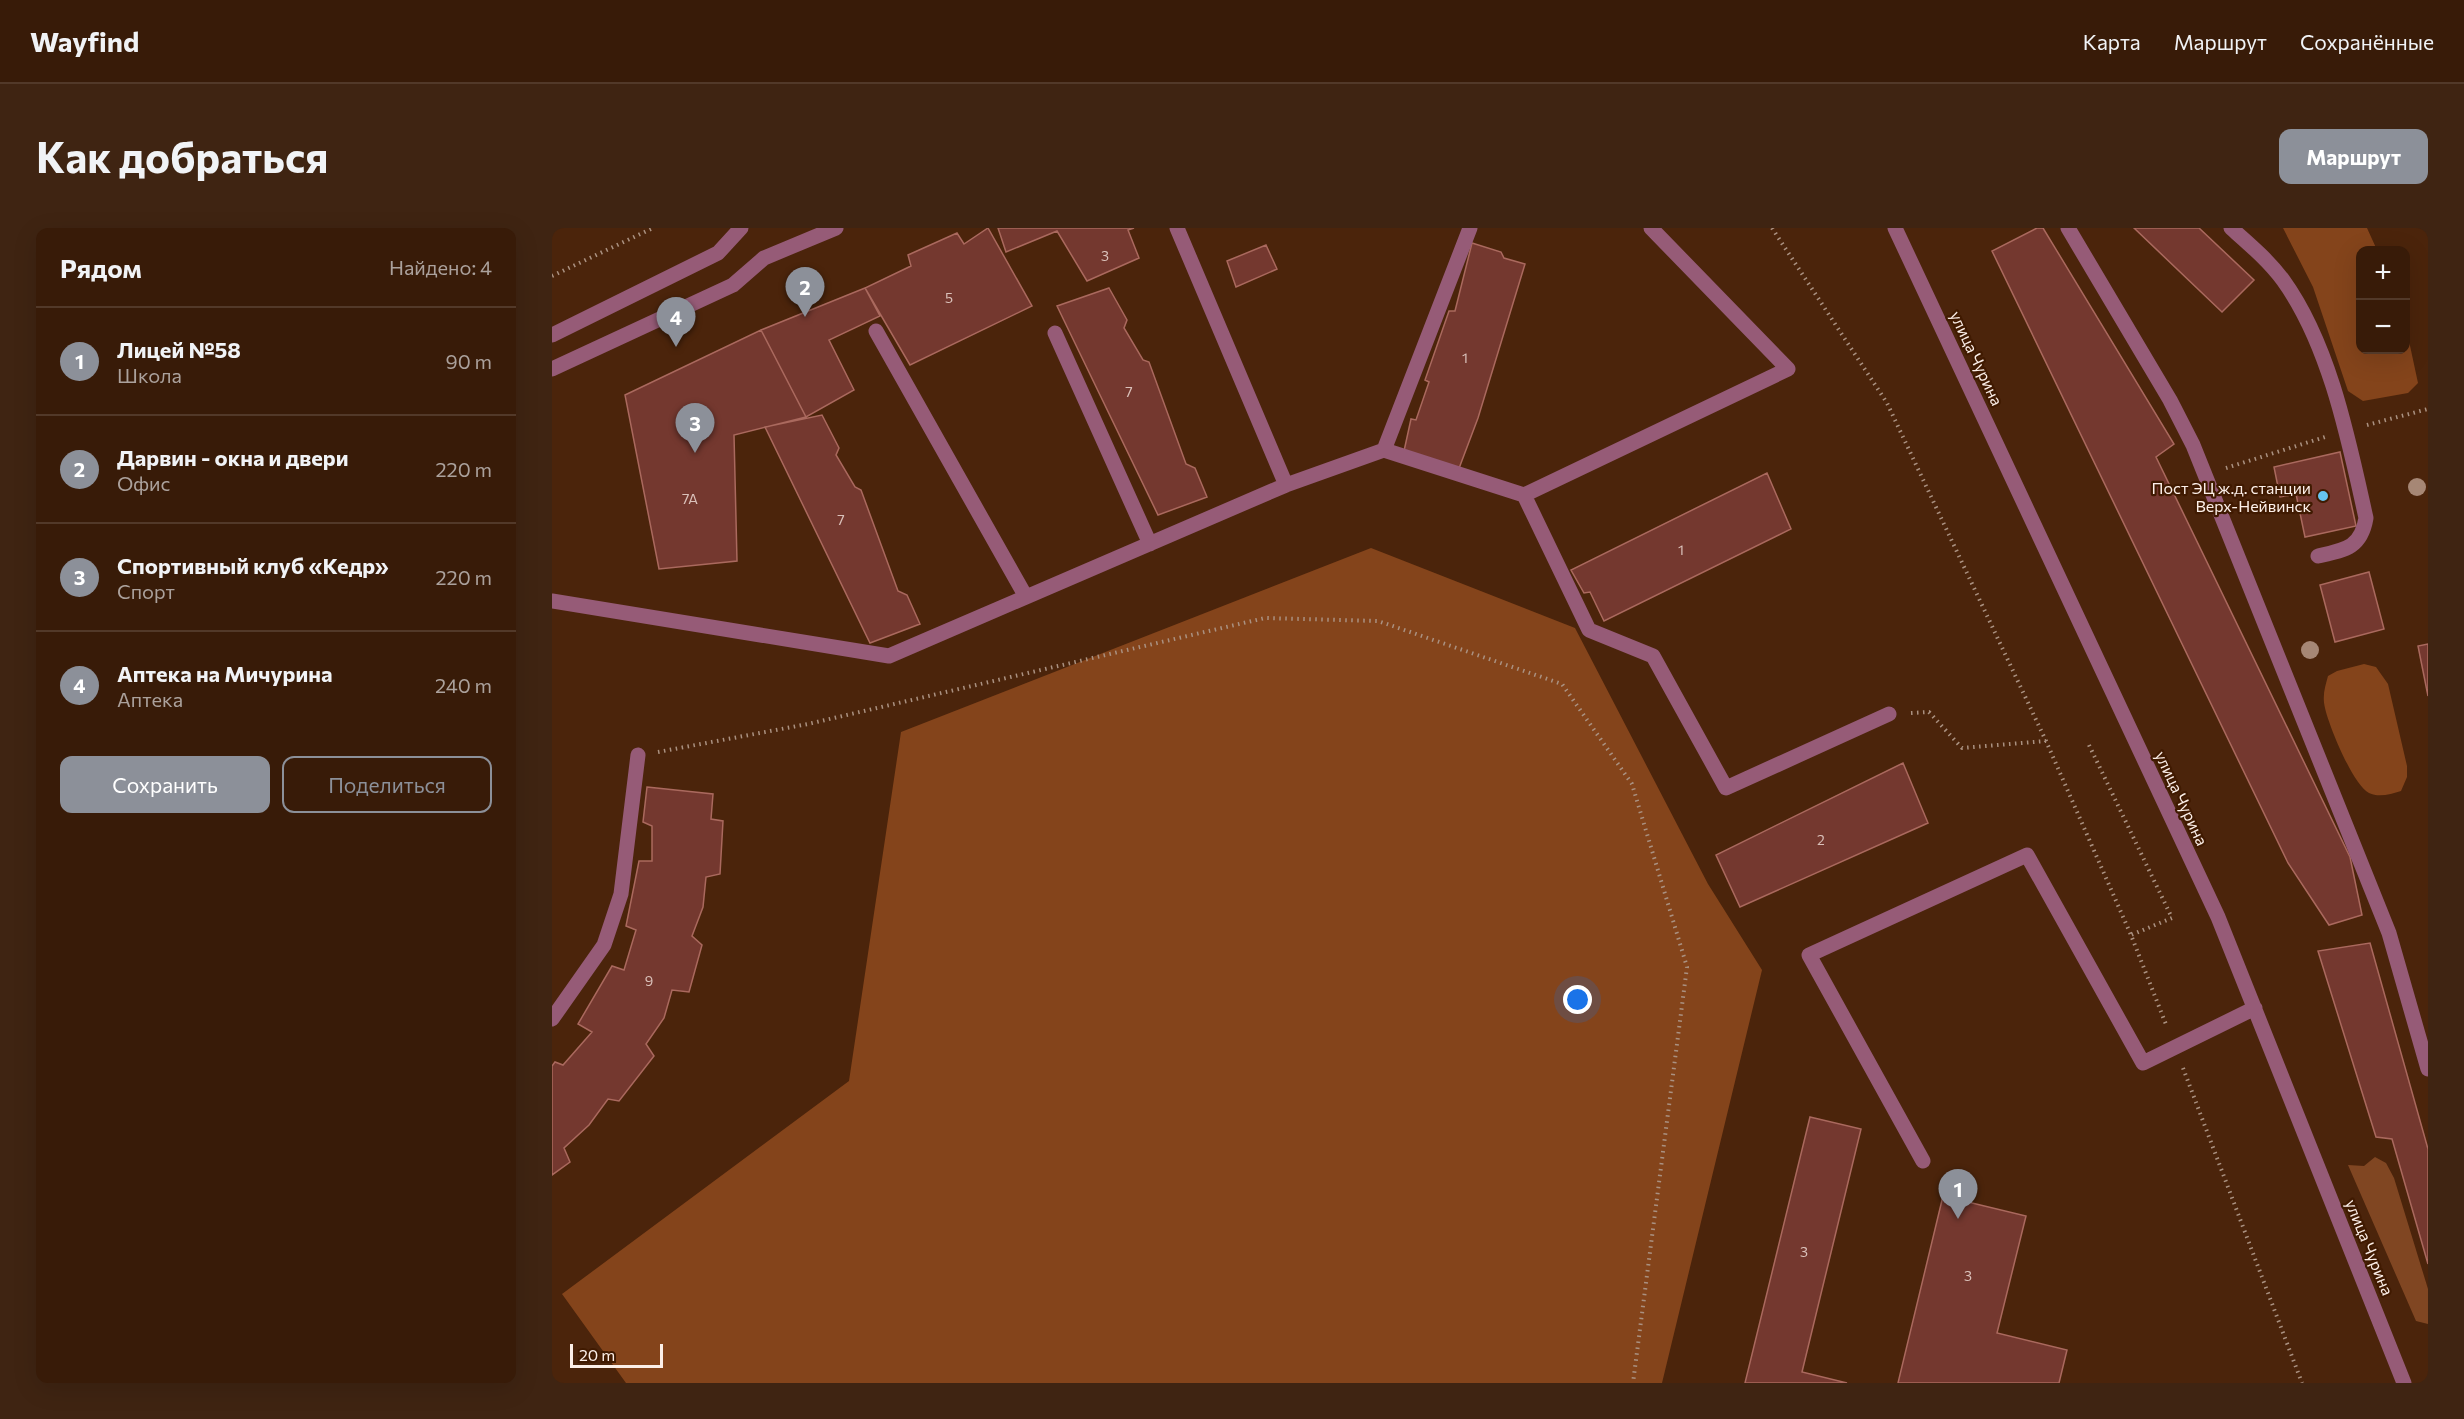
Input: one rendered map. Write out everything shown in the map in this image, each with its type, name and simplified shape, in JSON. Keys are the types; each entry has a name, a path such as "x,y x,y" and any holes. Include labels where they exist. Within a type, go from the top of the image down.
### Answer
{"street":[{"path":"552,335 718,254 741,228"},
{"path":"552,369 733,285 764,258 836,228"},
{"path":"1177,228 1286,485"},
{"path":"1384,450 1470,228"},
{"path":"552,601 889,656 1286,485 1384,450 1524,495 1788,369 1651,228"},
{"path":"2068,228 2170,400 2206,474 2390,933 2428,1069"},
{"path":"2231,228 2261,255 2297,302 2329,376 2346,431 2366,518 2364,533 2356,543 2318,556"},
{"name":"улица Чурина","path":"1898,234 2218,917 2404,1383"},
{"path":"876,331 1026,597"},
{"path":"1055,333 1150,544"},
{"path":"1524,495 1589,630 1653,656 1726,788 1889,714"},
{"path":"552,1020 604,945 621,894 638,755"},
{"path":"1923,1161 1809,955 2027,855 2143,1063 2255,1008"}],"path":[{"path":"552,276 654,228"},
{"path":"1773,228 1887,403 2046,741 2131,935 2302,1383"},
{"path":"2206,474 2346,431 2428,409"},
{"path":"638,755 808,724 1264,618 1378,621 1562,684 1632,784 1687,967 1633,1383"},
{"path":"1889,714 1929,712 1962,748 2046,741"},
{"path":"2089,745 2172,918 2131,935"}],"shaded area":[{"path":"2283,228 2367,228 2375,246 2356,246 2356,354 2410,354 2410,346 2418,383 2408,393 2363,401 2348,391 2313,287"},
{"path":"1371,548 1575,628 1708,884 1762,970 1662,1383 626,1383 562,1294 849,1081 901,732"},
{"path":"2364,664 2376,667 2388,684 2407,766 2407,777 2401,791 2385,795 2369,793 2356,779 2336,741 2324,704 2328,676 2337,671"},
{"path":"2375,1157 2386,1163 2394,1178 2428,1289 2428,1324 2416,1321 2348,1165 2364,1166"}],"building":[{"path":"988,228 1032,306 910,365 865,288 911,266 908,255 957,233 964,244"},
{"path":"998,228 1134,228 1128,230 1139,258 1087,281 1057,231 1006,252"},
{"path":"2037,228 2043,228 2174,444 2156,457 2350,857 2362,915 2329,925 2288,863 1992,251"},
{"path":"2134,228 2199,228 2254,280 2222,312"},
{"path":"1472,243 1501,252 1504,258 1525,264 1478,418 1458,471 1404,451 1411,419 1416,420 1429,382 1425,380 1449,311 1455,311"},
{"path":"1266,245 1277,269 1236,287 1227,261"},
{"path":"865,288 880,316 829,340 854,390 806,417 761,330"},
{"path":"1109,288 1127,320 1124,328 1143,360 1149,362 1186,464 1195,468 1207,497 1158,515 1057,306"},
{"path":"761,330 806,417 734,435 737,561 659,569 625,395"},
{"path":"822,415 839,448 836,455 855,487 861,490 898,591 907,595 920,624 870,643 765,427"},
{"name":"Пост ЭЦ ж.д. станции Верх-Нейвинск","path":"2340,452 2356,526 2305,537 2296,494 2280,497 2274,467"},
{"path":"1767,473 1791,529 1604,621 1590,592 1584,593 1571,570"},
{"path":"2369,572 2384,629 2335,642 2320,585"},
{"path":"2428,644 2428,696 2418,646"},
{"path":"1903,763 1928,823 1740,907 1716,855"},
{"path":"647,787 713,794 711,819 723,821 720,874 706,877 703,907 692,936 702,945 689,992 672,990 664,1018 646,1044 654,1056 619,1101 608,1099 589,1125 564,1148 570,1162 552,1175 552,1066 555,1062 563,1065 592,1032 578,1024 612,966 624,970 636,930 626,926 639,861 652,861 652,826 643,822"},
{"path":"2370,943 2428,1149 2428,1264 2392,1139 2376,1137 2318,951"},
{"path":"1810,1117 1861,1129 1802,1372 1847,1383 1745,1383"},
{"path":"1943,1196 2026,1216 1997,1333 2067,1350 2059,1383 1898,1383"}],"place":[{"name":"Дарвин - окна и двери","path":"805,317"},
{"name":"Аптека на Мичурина","path":"676,347"},
{"name":"Спортивный клуб «Кедр»","path":"695,453"},
{"name":"Пост ЭЦ ж.д. станции Верх-Нейвинск","path":"2323,496"},
{"name":"Лицей №58","path":"1958,1219"}]}
